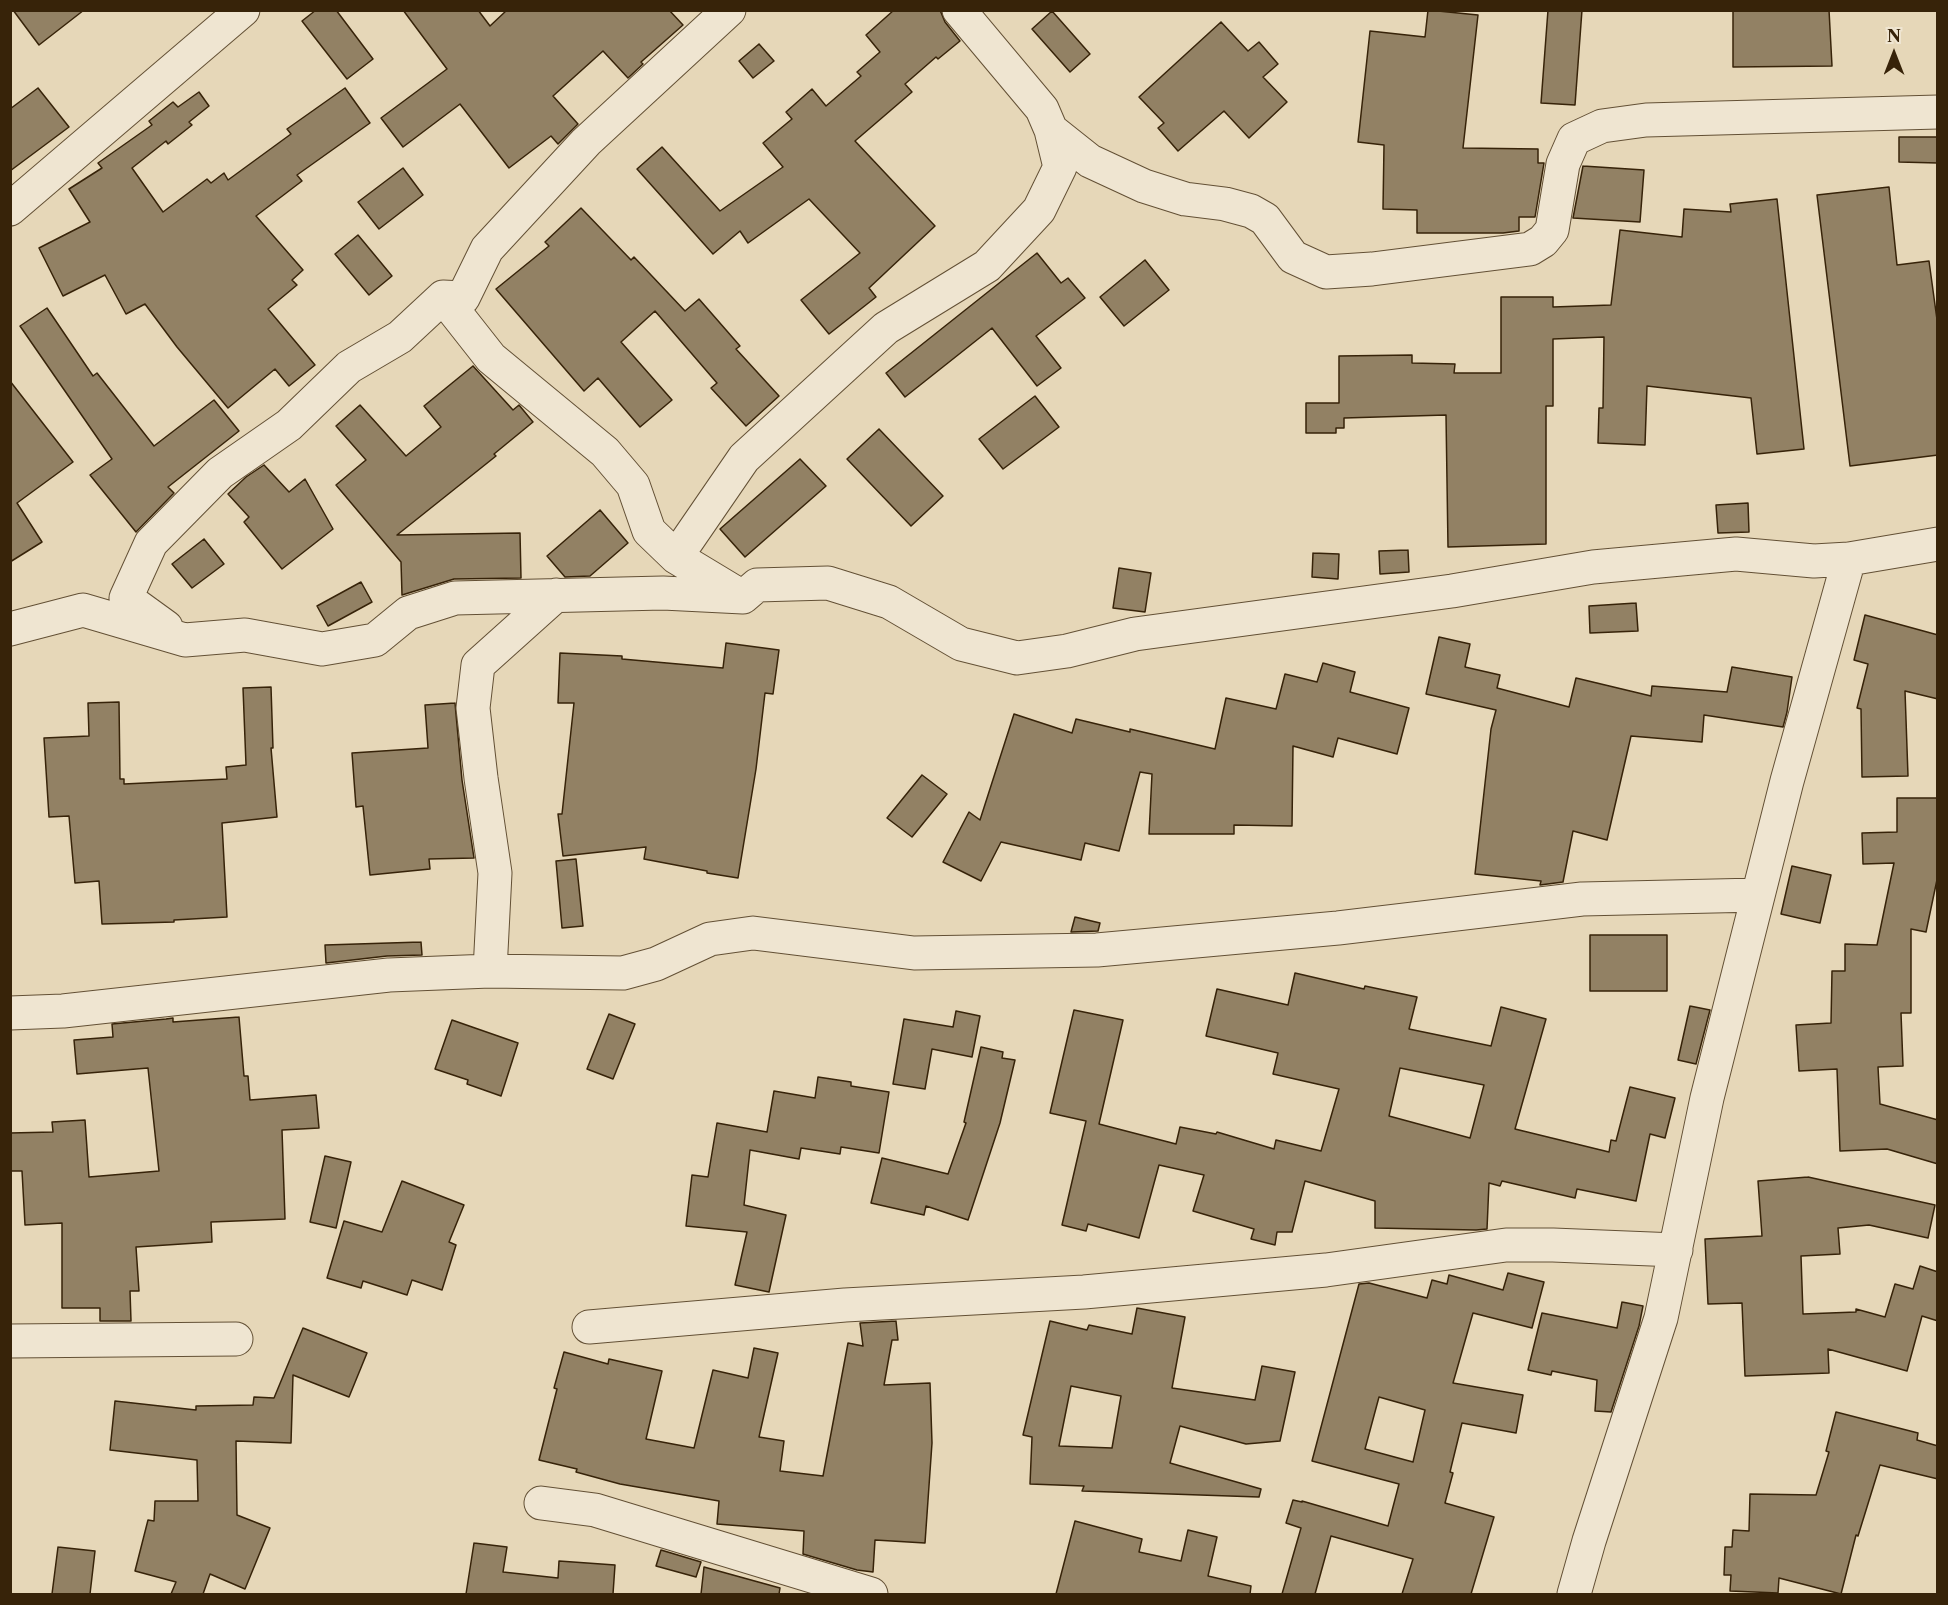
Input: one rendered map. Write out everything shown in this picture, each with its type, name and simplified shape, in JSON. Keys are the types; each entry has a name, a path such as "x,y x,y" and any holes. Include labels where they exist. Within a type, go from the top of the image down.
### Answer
{"street":[{"path":"10,210 243,10"},
{"path":"10,629 126,598 151,543 220,473 289,424 349,367 400,337 442,297 463,298 487,249 586,142 729,10"},
{"path":"676,556 744,458 886,327 987,266 1039,210 1060,166 1052,130 1041,109 959,10"},
{"path":"1052,130 1090,161 1144,186 1185,199 1225,204 1251,211 1265,219 1293,257 1326,272 1530,249 1543,241 1552,230 1563,164 1574,139 1602,126 1646,120 1938,112"},
{"path":"442,297 491,358 605,452 633,485 649,531 676,556 743,597"},
{"path":"83,610 184,640 245,634 322,649 375,640 408,613 455,598 663,593 743,597 757,585 828,583 889,602 961,644 1017,658 1067,651 1135,634 1452,591 1593,567 1736,554 1814,561 1849,559 1938,543"},
{"path":"1574,1594 1661,1318 1707,1098 1787,781 1849,559"},
{"path":"490,971 495,873 473,708 478,665 556,595"},
{"path":"126,598 184,640"},
{"path":"10,1012 63,1011 389,975 490,971 622,973 656,964 710,939 753,933 914,953 1097,950 1338,928 1582,899 1758,895"},
{"path":"589,1327 845,1305 1084,1292 1326,1270 1506,1245 1676,1250"},
{"path":"10,1341 236,1339"},
{"path":"541,1503 595,1510 871,1594"}],"building":[{"path":"13,10 84,10 39,45"},
{"path":"316,10 336,10 373,59 347,79 302,21"},
{"path":"403,10 478,10 490,26 507,10 669,10 683,25 641,62 643,64 628,78 603,51 553,96 578,124 558,144 551,136 509,168 460,104 403,147 381,118 447,69"},
{"path":"894,10 940,10 945,22 960,41 938,59 936,57 905,84 912,92 855,141 935,226 869,288 876,297 829,334 801,300 860,253 809,199 748,243 740,231 713,254 637,169 662,147 720,211 783,167 763,143 792,119 786,112 812,89 826,106 861,76 857,72 880,52 866,35"},
{"path":"1428,10 1478,15 1463,148 1538,149 1538,163 1544,163 1535,217 1519,217 1519,231 1417,233 1417,210 1383,209 1384,145 1358,142 1370,31 1425,37"},
{"path":"1548,10 1582,10 1575,105 1541,103"},
{"path":"1733,10 1829,10 1832,66 1733,67"},
{"path":"1052,11 1090,54 1070,72 1032,29"},
{"path":"1221,22 1248,51 1259,42 1278,64 1263,77 1287,102 1249,138 1224,111 1178,151 1158,128 1164,123 1139,97"},
{"path":"759,44 774,61 753,78 739,61"},
{"path":"38,88 69,127 10,171 10,109"},
{"path":"345,88 370,123 297,175 302,181 256,216 303,270 292,280 297,285 268,309 315,365 289,386 275,369 228,408 177,347 145,304 126,314 105,275 63,296 39,248 90,222 69,189 102,168 98,163 152,125 149,121 173,102 178,107 199,92 209,106 189,122 192,125 168,144 166,141 132,168 163,212 207,179 211,183 224,173 228,180 291,134 287,129"},
{"path":"1899,137 1938,137 1938,163 1899,162"},
{"path":"1583,166 1644,170 1640,222 1573,218"},
{"path":"403,168 423,195 379,229 358,202"},
{"path":"1889,187 1897,265 1929,261 1938,327 1938,455 1850,466 1817,195"},
{"path":"1777,199 1804,449 1757,454 1751,398 1647,386 1645,445 1598,443 1599,408 1603,408 1604,337 1553,339 1553,406 1546,406 1546,544 1448,547 1446,415 1344,418 1344,428 1336,428 1336,433 1306,433 1306,403 1339,403 1339,356 1412,355 1412,363 1455,364 1454,373 1501,373 1501,297 1553,297 1553,307 1611,305 1620,230 1682,237 1684,209 1731,212 1730,204"},
{"path":"581,208 631,260 634,257 685,311 699,299 740,346 736,349 779,396 746,426 711,388 717,383 655,311 621,342 672,400 640,427 598,378 584,391 496,289 549,246 545,242"},
{"path":"358,235 392,276 369,295 335,254"},
{"path":"1037,253 1061,283 1068,278 1085,298 1036,336 1061,368 1037,386 992,328 905,397 886,373"},
{"path":"1145,260 1169,290 1124,326 1100,297"},
{"path":"47,308 93,376 97,373 154,446 214,400 239,431 168,487 174,493 136,532 90,475 112,459 20,326"},
{"path":"473,366 513,410 519,405 533,422 494,454 496,456 397,535 520,533 521,578 454,579 402,595 401,562 336,485 366,460 336,426 360,405 406,456 441,427 424,406"},
{"path":"10,381 73,462 17,503 42,542 10,562"},
{"path":"1035,396 1059,427 1003,469 979,439"},
{"path":"879,429 943,496 911,526 847,459"},
{"path":"800,459 826,486 745,557 720,529"},
{"path":"264,465 289,492 305,479 333,529 282,569 244,522 249,517 228,494 246,477"},
{"path":"1748,503 1749,532 1718,533 1716,505"},
{"path":"600,510 628,543 590,576 565,577 547,556"},
{"path":"204,539 224,564 192,588 172,564"},
{"path":"1408,550 1409,572 1380,574 1379,551"},
{"path":"1313,553 1339,554 1338,579 1312,577"},
{"path":"1119,568 1151,573 1145,612 1113,608"},
{"path":"361,582 372,602 328,626 317,606"},
{"path":"1636,603 1638,631 1590,633 1589,606"},
{"path":"1865,615 1938,635 1938,699 1905,691 1908,776 1862,777 1861,709 1857,708 1868,664 1854,660"},
{"path":"1439,637 1470,644 1465,667 1500,675 1497,688 1569,707 1576,678 1651,696 1652,686 1727,692 1732,667 1792,677 1787,712 1783,727 1704,715 1702,742 1631,736 1607,840 1573,831 1563,882 1540,885 1541,881 1475,874 1491,729 1496,710 1426,694"},
{"path":"726,643 779,650 773,694 765,693 756,769 738,878 644,859 646,847 563,856 558,814 562,814 574,703 558,703 560,653 622,656 622,659 723,668"},
{"path":"1323,663 1355,672 1350,692 1409,708 1397,754 1338,738 1333,757 1293,746 1292,826 1234,825 1234,834 1149,834 1152,774 1140,772 1119,851 1085,843 1081,860 1001,842 981,881 943,862 969,812 980,820 1014,714 1072,733 1076,719 1215,749 1226,698 1276,709 1285,674 1317,682"},
{"path":"271,687 273,748 271,748 277,817 222,823 227,917 174,920 174,922 102,924 99,881 75,883 69,816 49,817 44,738 89,736 88,703 119,702 120,779 124,779 124,784 227,779 226,767 246,765 243,688"},
{"path":"455,703 462,780 474,858 429,859 430,869 370,875 363,806 356,807 352,753 428,748 425,705"},
{"path":"922,775 947,794 912,837 887,818"},
{"path":"1897,798 1938,798 1938,875 1926,932 1911,929 1911,1013 1901,1013 1903,1066 1878,1067 1880,1104 1938,1120 1938,1164 1887,1149 1840,1151 1837,1069 1799,1071 1796,1025 1831,1023 1832,971 1845,971 1845,944 1877,945 1894,863 1863,864 1862,833 1897,832"},
{"path":"576,859 583,926 562,928 556,861"},
{"path":"1792,866 1831,875 1820,923 1781,914"},
{"path":"1075,917 1100,923 1098,931 1071,932"},
{"path":"1590,935 1667,935 1667,991 1590,991"},
{"path":"421,942 422,955 387,956 326,963 325,945"},
{"path":"1295,973 1364,989 1365,986 1417,997 1409,1029 1491,1046 1501,1007 1546,1019 1515,1129 1609,1152 1611,1140 1616,1141 1630,1087 1675,1098 1665,1138 1650,1134 1636,1201 1577,1189 1575,1198 1502,1181 1500,1186 1489,1183 1487,1229 1375,1228 1375,1201 1305,1181 1292,1232 1277,1232 1275,1245 1251,1239 1254,1229 1193,1211 1204,1175 1159,1165 1139,1238 1088,1224 1086,1231 1062,1225 1086,1121 1050,1113 1074,1010 1123,1020 1099,1124 1176,1144 1180,1127 1216,1134 1217,1132 1274,1149 1276,1140 1321,1151 1339,1089 1273,1074 1278,1053 1206,1036 1217,989 1288,1005","holes":["1400,1068 1484,1085 1470,1138 1389,1116"]},
{"path":"1690,1006 1710,1010 1696,1064 1678,1060"},
{"path":"956,1011 980,1016 972,1057 932,1049 925,1089 893,1084 904,1019 953,1027"},
{"path":"609,1014 635,1024 613,1079 587,1069"},
{"path":"239,1017 244,1076 248,1076 250,1100 316,1095 319,1128 282,1130 285,1219 211,1222 212,1242 136,1247 139,1291 130,1291 131,1321 100,1321 100,1308 62,1308 62,1223 25,1225 22,1171 10,1171 10,1133 53,1132 52,1122 85,1120 89,1177 159,1171 148,1068 77,1074 74,1040 113,1037 112,1024 173,1018 173,1022"},
{"path":"452,1020 518,1043 501,1096 467,1084 468,1080 435,1069"},
{"path":"981,1047 1003,1052 1002,1058 1015,1060 1000,1123 968,1220 926,1206 924,1215 871,1203 882,1158 948,1174 966,1123 964,1122"},
{"path":"818,1077 851,1082 851,1086 889,1092 879,1153 841,1147 840,1154 801,1148 799,1159 750,1150 744,1205 786,1215 769,1292 735,1285 747,1232 686,1226 692,1175 708,1177 717,1123 767,1132 774,1091 815,1098"},
{"path":"325,1156 351,1162 336,1228 310,1222"},
{"path":"1808,1177 1935,1205 1928,1238 1869,1225 1838,1228 1840,1254 1801,1256 1803,1314 1856,1312 1856,1309 1885,1317 1895,1284 1913,1289 1920,1266 1938,1272 1938,1321 1922,1316 1907,1371 1828,1349 1829,1373 1745,1376 1742,1303 1708,1304 1705,1239 1762,1236 1758,1181"},
{"path":"402,1181 464,1205 449,1242 456,1245 442,1290 412,1280 407,1295 363,1281 361,1288 327,1278 344,1221 382,1232"},
{"path":"1508,1273 1544,1282 1532,1328 1473,1313 1453,1383 1523,1395 1516,1433 1462,1423 1445,1503 1494,1517 1471,1594 1402,1594 1413,1559 1331,1536 1315,1594 1282,1594 1301,1528 1286,1523 1293,1500 1388,1526 1399,1484 1312,1461 1359,1284 1369,1283 1427,1298 1432,1280 1447,1284 1449,1275 1503,1290","holes":["1379,1397 1425,1410 1413,1462 1365,1449"]},
{"path":"1622,1302 1643,1306 1639,1326 1611,1412 1595,1411 1597,1380 1552,1371 1551,1375 1528,1370 1542,1313 1617,1328"},
{"path":"1137,1308 1185,1317 1172,1388 1255,1400 1262,1366 1295,1372 1280,1441 1246,1444 1180,1426 1170,1463 1261,1489 1259,1497 1082,1491 1084,1486 1030,1484 1032,1437 1023,1435 1050,1321 1087,1330 1089,1325 1132,1334","holes":["1071,1386 1121,1396 1112,1448 1059,1446"]},
{"path":"896,1321 898,1340 892,1340 884,1385 930,1383 932,1443 925,1543 875,1540 873,1572 857,1570 803,1554 804,1531 717,1524 719,1501 620,1484 576,1472 577,1469 539,1460 564,1352 608,1364 609,1359 662,1371 646,1439 694,1448 713,1370 748,1378 754,1348 778,1353 759,1437 784,1441 780,1471 823,1476 848,1343 863,1346 860,1323"},
{"path":"303,1328 367,1353 349,1397 293,1375 291,1443 236,1441 237,1515 270,1528 245,1589 210,1574 203,1594 171,1594 176,1582 135,1571 148,1520 154,1521 155,1501 198,1501 197,1460 110,1450 115,1401 196,1410 196,1406 253,1405 254,1397 274,1398"},
{"path":"1836,1412 1918,1433 1917,1440 1938,1446 1938,1479 1880,1465 1858,1536 1856,1535 1841,1594 1779,1578 1778,1593 1730,1591 1731,1575 1724,1575 1725,1547 1732,1547 1733,1530 1749,1531 1750,1494 1816,1495 1829,1452 1826,1451"},
{"path":"1075,1521 1142,1539 1139,1552 1181,1561 1188,1530 1217,1537 1208,1576 1251,1586 1250,1594 1056,1594"},
{"path":"474,1543 507,1547 503,1572 558,1578 559,1561 615,1565 613,1594 466,1594"},
{"path":"58,1547 95,1551 90,1594 52,1594"},
{"path":"661,1550 701,1562 696,1577 656,1566"},
{"path":"704,1567 780,1588 779,1594 701,1594"}]}
